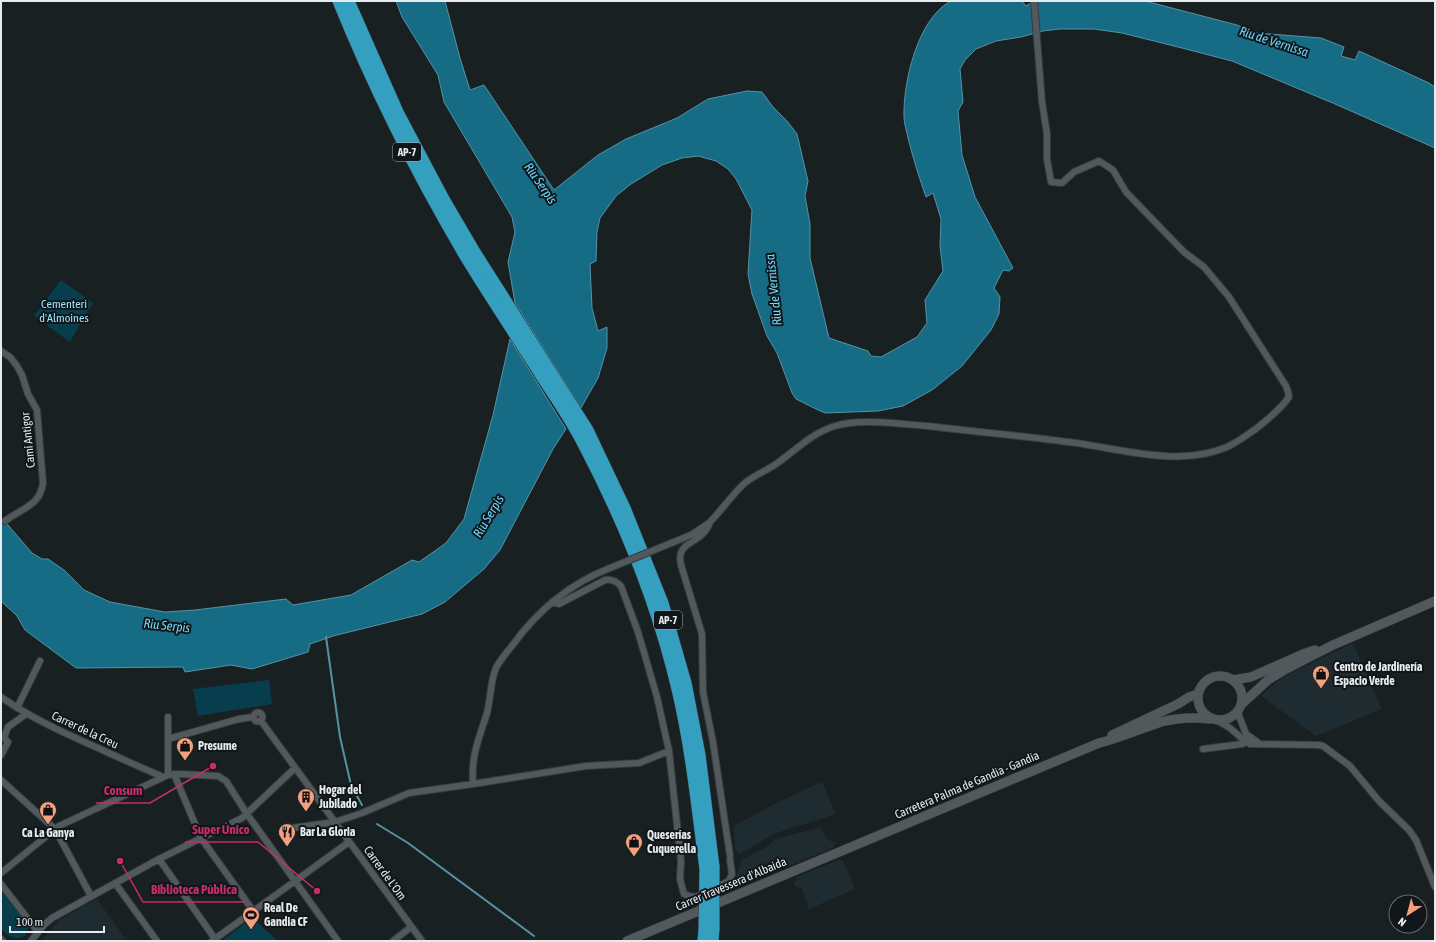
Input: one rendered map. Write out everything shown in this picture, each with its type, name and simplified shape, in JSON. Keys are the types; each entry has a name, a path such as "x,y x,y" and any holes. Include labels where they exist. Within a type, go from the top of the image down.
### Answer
{"highway":[{"name":"AP-7","path":"338,1 388,116 435,205 494,292 560,395 588,430 625,508 657,586 686,683 700,755 710,868 707,933 713,941"},
{"name":"AP-7","path":"349,1 398,112 494,292"}],"main road":[{"path":"1243,703 1241,690 1233,680 1226,676 1212,677 1201,687 1198,694 1200,708 1204,714 1214,720 1225,720 1232,718 1238,713 1243,703 1268,680 1286,669 1333,645 1435,601"},
{"path":"1233,680 1251,677 1303,654 1333,645"},
{"name":"Carretera Palma de Gandia - Gandia","path":"845,850 1099,743 1198,694"},
{"name":"Carretera Palma de Gandia - Gandia","path":"1099,743 1121,738 1162,722 1184,718 1214,720"},
{"name":"Carrer Travessera d'Albaida","path":"627,941 845,850"}],"street":[{"path":"473,784 472,767 474,755 487,712 496,669 523,630 539,612 585,578 691,535 710,522 748,481 781,461 815,435 835,426 856,423 902,424 1077,443 1132,452 1183,456 1215,451 1238,442 1265,421 1289,397 1286,386 1229,296 1204,267 1184,252 1126,192 1114,170 1099,161 1074,172 1062,183 1051,182 1047,159 1047,134 1042,102 1034,1"},
{"name":"Camí Antigor","path":"1,351 10,357 17,366 22,375 28,394 38,410 43,483 42,490 37,499 5,521"},
{"path":"552,602 559,604 605,580 610,579 616,581 621,586 638,632 655,689 669,751 681,861 680,879 684,894 696,897 729,881 732,874 730,858 713,742 703,692 702,634 680,559 682,549 701,537 708,528 710,522"},
{"path":"16,708 40,661"},
{"name":"Carrer de la Creu","path":"1,697 26,714 78,739 159,775 168,776"},
{"path":"1203,749 1242,744 1245,741 1246,734 1238,713"},
{"path":"1,754 8,742 4,738 8,727 26,714"},
{"path":"168,717 168,776 201,838 254,912"},
{"name":"Carrer de L'Om","path":"168,738 239,719 253,717 254,720 258,722 261,721 422,941"},
{"path":"1214,720 1230,728 1250,744 1319,745 1323,746 1342,759 1357,774 1379,801 1409,830 1416,840 1435,887"},
{"path":"1233,744 1236,740 1236,734"},
{"path":"1246,734 1260,744"},
{"path":"285,829 335,822 362,813 409,793 586,766 639,763 669,751"},
{"path":"31,941 52,918 159,859 242,818 295,768"},
{"path":"1,873 55,829 168,776 218,776 226,781 247,814 338,941"},
{"path":"1,780 55,829 91,896"},
{"path":"159,859 213,940 254,912 349,842"},
{"path":"115,883 157,941"},
{"path":"1,884 38,932"},
{"path":"393,941 412,927"}],"shaded area":[{"name":"Centro de Jardinería Espacio Verde","path":"1353,643 1382,709 1316,736 1261,696 1275,683 1292,672"},
{"path":"822,782 836,814 776,833 739,854 735,849 734,826 780,801"},
{"path":"821,827 826,838 830,841 836,842 833,848 788,866 783,864 736,884 734,881 742,860 765,848 776,839"},
{"path":"838,860 843,861 855,889 809,909 802,889 794,885 797,877"},
{"path":"97,899 127,941 41,941 59,920"}],"green space":[{"name":"Cementeri d'Almoines","path":"61,280 93,303 70,342 34,316"},
{"path":"269,680 272,704 198,716 193,689"},
{"path":"1,891 27,923 27,934 24,937 14,938 5,933 1,928"},
{"name":"Real De Gandia CF","path":"252,918 278,941 222,941"}],"water":[{"path":"396,1 445,1 470,90 484,85 554,190 598,155 626,139 677,118 708,99 747,91 762,92 797,134 808,181 805,196 810,224 810,258 829,338 868,351 871,356 881,357 917,337 927,323 925,300 943,271 940,246 941,219 933,193 926,197 905,125 904,103 909,71 920,38 928,23 938,11 949,2 1022,1 1026,6 1034,1 1145,1 1237,25 1257,33 1321,38 1344,47 1341,56 1355,60 1359,51 1435,87 1435,148 1232,61 1122,33 1094,29 1059,29 996,41 976,49 965,60 960,69 963,102 958,111 962,155 975,197 1013,268 1009,271 1003,270 994,288 1000,297 999,314 991,330 962,366 932,390 903,406 878,411 825,413 796,399 792,393 777,353 767,336 752,294 748,274 752,210 736,179 728,169 716,161 698,156 682,158 662,165 631,184 616,196 600,218 597,232 596,261 590,264 592,308 598,331 607,327 607,348 598,378 581,408 515,303 508,262 515,232 512,217 444,102 438,75 402,17"},
{"name":"Riu Serpis","path":"510,339 566,429 553,449 500,550 484,569 445,602 422,614 333,636 310,644 308,652 252,669 231,665 185,672 183,667 76,668 25,630 17,616 1,601 1,517 32,553 42,559 48,559 64,570 84,590 110,602 165,612 195,610 286,599 293,605 351,595 412,560 419,562 446,543 464,519 493,415"}],"waterway":[{"path":"326,637 340,737 351,785 362,805"},
{"path":"377,824 408,843 534,936"}],"place":[{"name":"Centro de Jardinería Espacio Verde","path":"1321,689"},
{"name":"Presume","path":"185,761"},
{"name":"Consum","path":"213,766"},
{"name":"Hogar del Jubilado","path":"306,812"},
{"name":"Ca La Ganya","path":"48,825"},
{"name":"Bar La Gloria","path":"287,847"},
{"name":"Queserías Cuquerella","path":"634,857"},
{"name":"Biblioteca Pública","path":"120,861"},
{"name":"Super Único","path":"317,891"},
{"name":"Real De Gandia CF","path":"251,930"}],"water label":[{"name":"Riu de Vernissa","path":"1274,41"},
{"name":"Riu de Vernissa","path":"773,290"}]}
